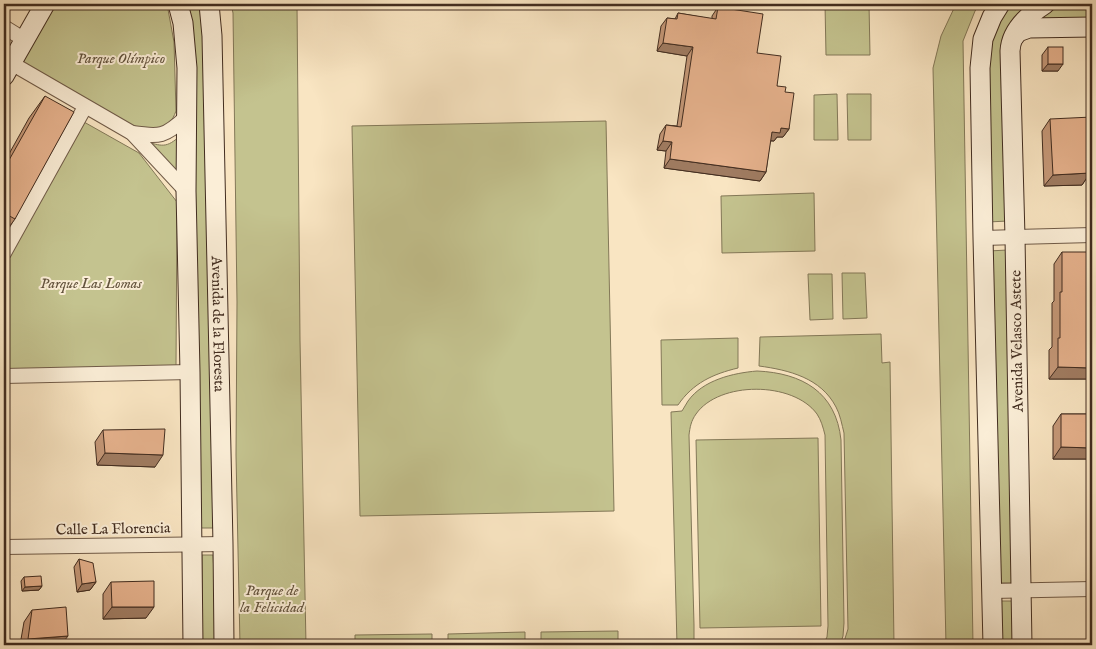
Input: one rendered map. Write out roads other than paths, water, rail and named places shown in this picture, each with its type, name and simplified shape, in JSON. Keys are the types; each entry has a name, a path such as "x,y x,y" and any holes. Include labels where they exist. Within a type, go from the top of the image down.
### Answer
{"main road":[{"path":"8,70 45,4"},
{"name":"Avenida de la Floresta","path":"178,4 183,23 186,68 193,645"},
{"name":"Avenida de la Floresta","path":"209,4 212,36 224,645"},
{"name":"Avenida Velasco Astete","path":"992,645 980,68 982,39 1000,4"},
{"path":"1013,38 1022,23 1045,4"},
{"path":"1013,38 1018,32 1029,28 1092,27"},
{"name":"Avenida Velasco Astete","path":"1013,38 1010,57 1022,645"}],"street":[{"path":"4,27 25,40"},
{"path":"8,70 85,107 132,133 186,191"},
{"path":"4,254 85,107"},
{"path":"132,133 162,134 172,129 186,117"},
{"path":"983,238 1092,235"},
{"path":"4,376 190,372"},
{"name":"Calle La Florencia","path":"4,547 223,544"},
{"path":"991,591 1092,589"}],"park label":[{"name":"Parque Olímpico","path":"121,58"},
{"name":"Parque Las Lomas","path":"91,283"},
{"name":"Parque de la Felicidad","path":"272,598"}]}
